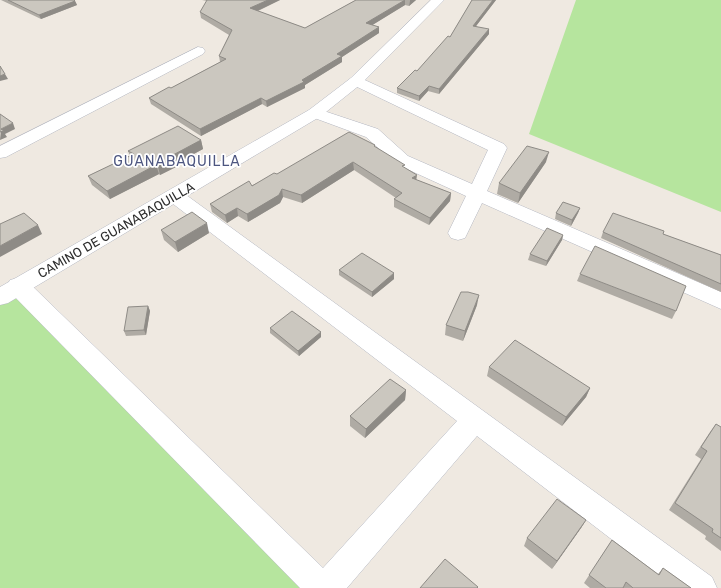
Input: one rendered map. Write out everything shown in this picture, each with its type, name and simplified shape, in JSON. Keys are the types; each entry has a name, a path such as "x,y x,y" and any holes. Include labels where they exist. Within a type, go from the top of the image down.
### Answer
{"street":[{"name":"CAMINO DE GUANABAQUILLA","path":"9,292 176,196 315,113 356,81 438,0"},
{"path":"0,153 198,51"},
{"path":"356,81 498,148 458,233"},
{"path":"315,113 372,132 402,160 721,301"},
{"path":"176,196 701,588"},
{"path":"9,292 322,588"},
{"path":"326,588 474,420"}],"green space":[{"path":"576,0 721,0 721,212 529,134"},
{"path":"18,286 304,583 299,588 0,588 0,297"}],"building":[{"path":"8,0 74,0 75,1 39,15"},
{"path":"207,0 268,0 250,8 305,28 356,0 405,0 366,23 379,27 337,54 342,56 302,80 304,82 266,101 261,98 200,129 149,98 226,59 219,56 232,30 200,12"},
{"path":"472,0 493,0 473,26 489,29 439,89 429,86 419,96 397,88 415,70 417,71 448,36 450,37"},
{"path":"0,66 5,74 0,76"},
{"path":"0,114 13,123 1,129 4,131 0,132"},
{"path":"178,126 201,140 173,155 175,157 158,166 156,165 107,191 88,176 134,154 128,151"},
{"path":"349,132 375,145 374,146 405,165 402,166 417,175 412,178 451,193 430,218 394,199 402,193 353,162 301,195 282,189 279,195 247,214 237,208 225,215 210,204 249,181 252,186 274,173 277,174"},
{"path":"527,146 549,152 520,193 499,183"},
{"path":"563,202 580,208 572,220 556,213"},
{"path":"192,212 207,223 175,242 161,230"},
{"path":"24,213 38,225 0,246 0,224"},
{"path":"613,213 664,231 663,234 721,255 721,284 603,232"},
{"path":"547,228 563,235 547,261 530,254"},
{"path":"595,246 686,286 676,311 580,274"},
{"path":"362,253 394,273 372,292 339,270"},
{"path":"461,292 479,295 465,331 446,325"},
{"path":"148,306 144,330 124,331 128,307"},
{"path":"292,311 321,332 298,351 270,328"},
{"path":"515,340 590,388 566,417 489,367"},
{"path":"390,379 406,390 366,429 350,416"},
{"path":"716,424 721,427 721,538 712,532 713,529 675,503 707,451 701,447"},
{"path":"557,499 586,520 557,561 527,538"},
{"path":"612,540 659,575 663,568 691,588 633,588 626,582 623,588 606,588 589,575"},
{"path":"445,559 478,587 420,588"}],"district":[{"name":"GUANABAQUILLA","path":"177,161"}]}
